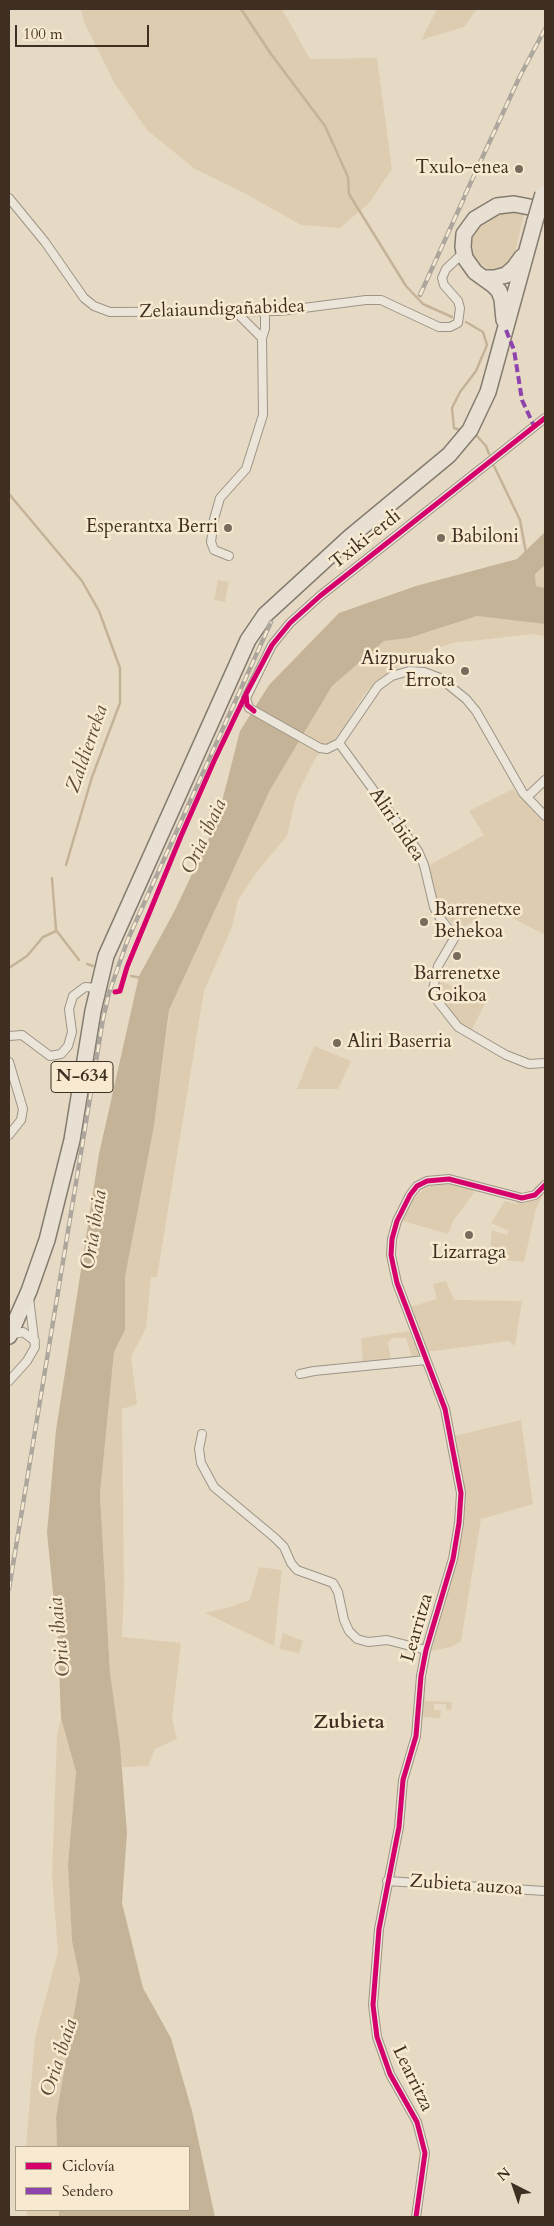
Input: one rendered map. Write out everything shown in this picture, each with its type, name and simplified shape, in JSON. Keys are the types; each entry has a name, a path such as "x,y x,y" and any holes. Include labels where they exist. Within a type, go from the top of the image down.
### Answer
{"highway":[{"name":"N-634","path":"12,1330 60,1184 74,1128 98,988 114,937 254,629 265,615 350,537 456,447 473,425 485,400 528,248 540,216 544,189"},
{"path":"506,330 502,299 493,285 470,268 463,253 463,240 467,229 475,219 489,209 514,204 540,216"},
{"path":"485,278 496,278 510,272 518,264 528,248"}],"street":[{"name":"Zelaiaundigañabidea","path":"9,198 45,242 84,298 94,306 110,312 127,314 265,312 366,300 381,300 439,326 450,327 458,323 460,308 458,300 444,285 442,278 446,270 463,253"},
{"path":"236,312 262,338"},
{"path":"229,556 214,550 211,542 214,519 220,498 246,469 263,415 262,338 265,329 265,312"},
{"name":"Txiki-erdi","path":"339,743 330,749 320,748 254,711 247,705 246,694 272,645 290,623 320,596 545,418"},
{"path":"339,743 378,686 392,676 409,671 424,672 440,678 466,699 476,711 526,797 545,816"},
{"name":"Aliri bidea","path":"339,743 418,851 424,864 434,908 455,936 438,966 432,994 458,1027 506,1055 529,1064 545,1063"},
{"path":"526,797 545,780"},
{"path":"9,1036 22,1035 50,1056 61,1054 68,1046 72,1032 69,1009 73,996 85,987 98,988"},
{"path":"9,1062 23,1109 21,1120 9,1135"},
{"name":"Learritza","path":"416,2217 425,2153 417,2122 387,2065 377,2037 373,2006 379,1929 399,1827 403,1780 416,1736 421,1676 426,1650 453,1558 460,1523 461,1493 445,1409 397,1283 391,1255 392,1238 397,1222 410,1195 417,1186 426,1181 437,1178 449,1179 522,1198 535,1195 545,1185"},
{"path":"9,1381 32,1353 34,1338 25,1290"},
{"path":"12,1330 26,1324 34,1338"},
{"path":"300,1374 426,1360"},
{"path":"202,1434 199,1449 201,1464 214,1487 274,1538 284,1548 291,1563 297,1570 333,1584 338,1592 344,1620 357,1639 368,1642 387,1640 426,1650"},
{"name":"Zubieta auzoa","path":"387,1881 545,1891"}],"shaded area":[{"path":"81,9 282,9 310,59 377,58 392,169 369,203 340,228 301,225 244,193 195,169 147,130 115,84 84,22"},
{"path":"437,9 477,9 464,27 421,40"},
{"path":"513,210 525,211 513,260 505,267 497,270 488,269 480,264 473,253 472,241 476,230 485,221 499,213"},
{"path":"545,565 545,588 536,586 535,573"},
{"path":"218,580 229,582 225,602 214,600"},
{"path":"477,616 545,624 545,636 533,634 452,643 405,661 375,682 364,695 334,743 316,757 296,797 287,836 256,873 238,900 232,927 204,991 157,1277 151,1277 146,1328 131,1357 137,1404 122,1409 124,1586 122,1637 181,1643 172,1718 177,1739 155,1749 148,1766 122,1767 110,1673 100,1494 114,1352 125,1330 125,1277 154,1126 170,1007 270,790 332,685 384,641 409,638"},
{"path":"513,789 545,824 545,935 495,909 459,930 437,908 428,866 484,835 469,811"},
{"path":"440,981 487,1000 471,1031 455,1023 437,997"},
{"path":"314,1046 351,1061 338,1089 297,1089"},
{"path":"440,1184 454,1185 473,1190 474,1193 453,1221 448,1234 403,1221 411,1203 418,1194 427,1187"},
{"path":"543,1194 536,1209 524,1262 489,1259 492,1230 507,1235 509,1231 491,1223 505,1201 520,1205 515,1202 533,1200"},
{"path":"446,1281 454,1300 522,1301 515,1346 509,1341 426,1352 410,1307 437,1299 433,1284"},
{"path":"409,1331 420,1356 412,1357 406,1338 393,1338 388,1342 391,1361 363,1364 361,1338"},
{"path":"521,1420 533,1504 481,1519 461,1641 451,1647 431,1651 445,1604 464,1516 465,1490 454,1436"},
{"path":"259,1567 282,1570 274,1646 205,1613 250,1600"},
{"path":"283,1633 303,1641 299,1653 279,1649"},
{"path":"423,1678 426,1678 425,1701 452,1702 451,1710 446,1710 446,1704 434,1704 434,1710 441,1710 440,1718 422,1717"},
{"path":"61,1718 76,1772 68,1864 72,1941 80,1979 56,2117 57,2146 26,2146 35,2037 58,1952 52,1875 57,1736"},
{"path":"26,2211 59,2211 59,2217 28,2217"}],"water":[{"name":"Oria ibaia","path":"545,532 545,565 535,574 536,586 545,588 545,624 477,616 409,638 384,641 332,686 270,790 169,1010 154,1126 125,1277 125,1330 114,1352 100,1494 110,1673 120,1745 127,1833 122,1903 143,1988 171,2038 192,2111 215,2217 59,2217 59,2211 190,2211 190,2146 57,2146 56,2117 80,1979 72,1941 68,1864 76,1772 61,1718 58,1641 47,1533 56,1430 99,1154 139,976 175,910 217,821 240,731 269,685 339,613 416,586 517,559"}],"waterway":[{"path":"241,9 271,54 325,126 348,177 349,194 406,286 423,304 452,317"},
{"path":"460,430 454,428 452,408 460,392 476,371 487,345 483,332 466,322"},
{"path":"477,436 486,446 489,454"},
{"path":"494,466 520,520 526,553"},
{"name":"Zaldierreka","path":"9,494 82,581 99,611 120,668 120,703 92,777 66,865"},
{"path":"52,878 56,930 79,960"},
{"path":"9,968 27,956 43,937 56,931"},
{"path":"87,964 93,966"},
{"path":"131,976 142,978"}],"railway":[{"path":"465,195 520,76 545,29"},
{"path":"420,295 464,198"},
{"path":"9,1589 103,1019 109,993 128,939 271,622"}],"marked path":[{"path":"506,330 514,350 522,400 534,426"}],"cycle path":[{"path":"254,711 247,705 246,694 272,645 290,623 320,596 545,418"},
{"path":"115,992 120,991 127,967 181,836 246,694"},
{"path":"416,2217 425,2153 417,2122 390,2074 377,2037 373,2005 379,1929 399,1827 403,1780 416,1736 421,1676 426,1650 453,1559 459,1523 461,1493 445,1409 397,1283 391,1255 392,1239 397,1221 410,1195 417,1186 427,1181 449,1179 522,1198 535,1195 545,1185"}],"place":[{"name":"Txulo-enea","path":"519,169"},
{"name":"Esperantxa Berri","path":"228,528"},
{"name":"Babiloni","path":"441,538"},
{"name":"Aizpuruako Errota","path":"465,671"},
{"name":"Barrenetxe Behekoa","path":"424,922"},
{"name":"Barrenetxe Goikoa","path":"457,956"},
{"name":"Aliri Baserria","path":"337,1043"},
{"name":"Lizarraga","path":"469,1235"}],"district":[{"name":"Zubieta","path":"349,1723"}]}
